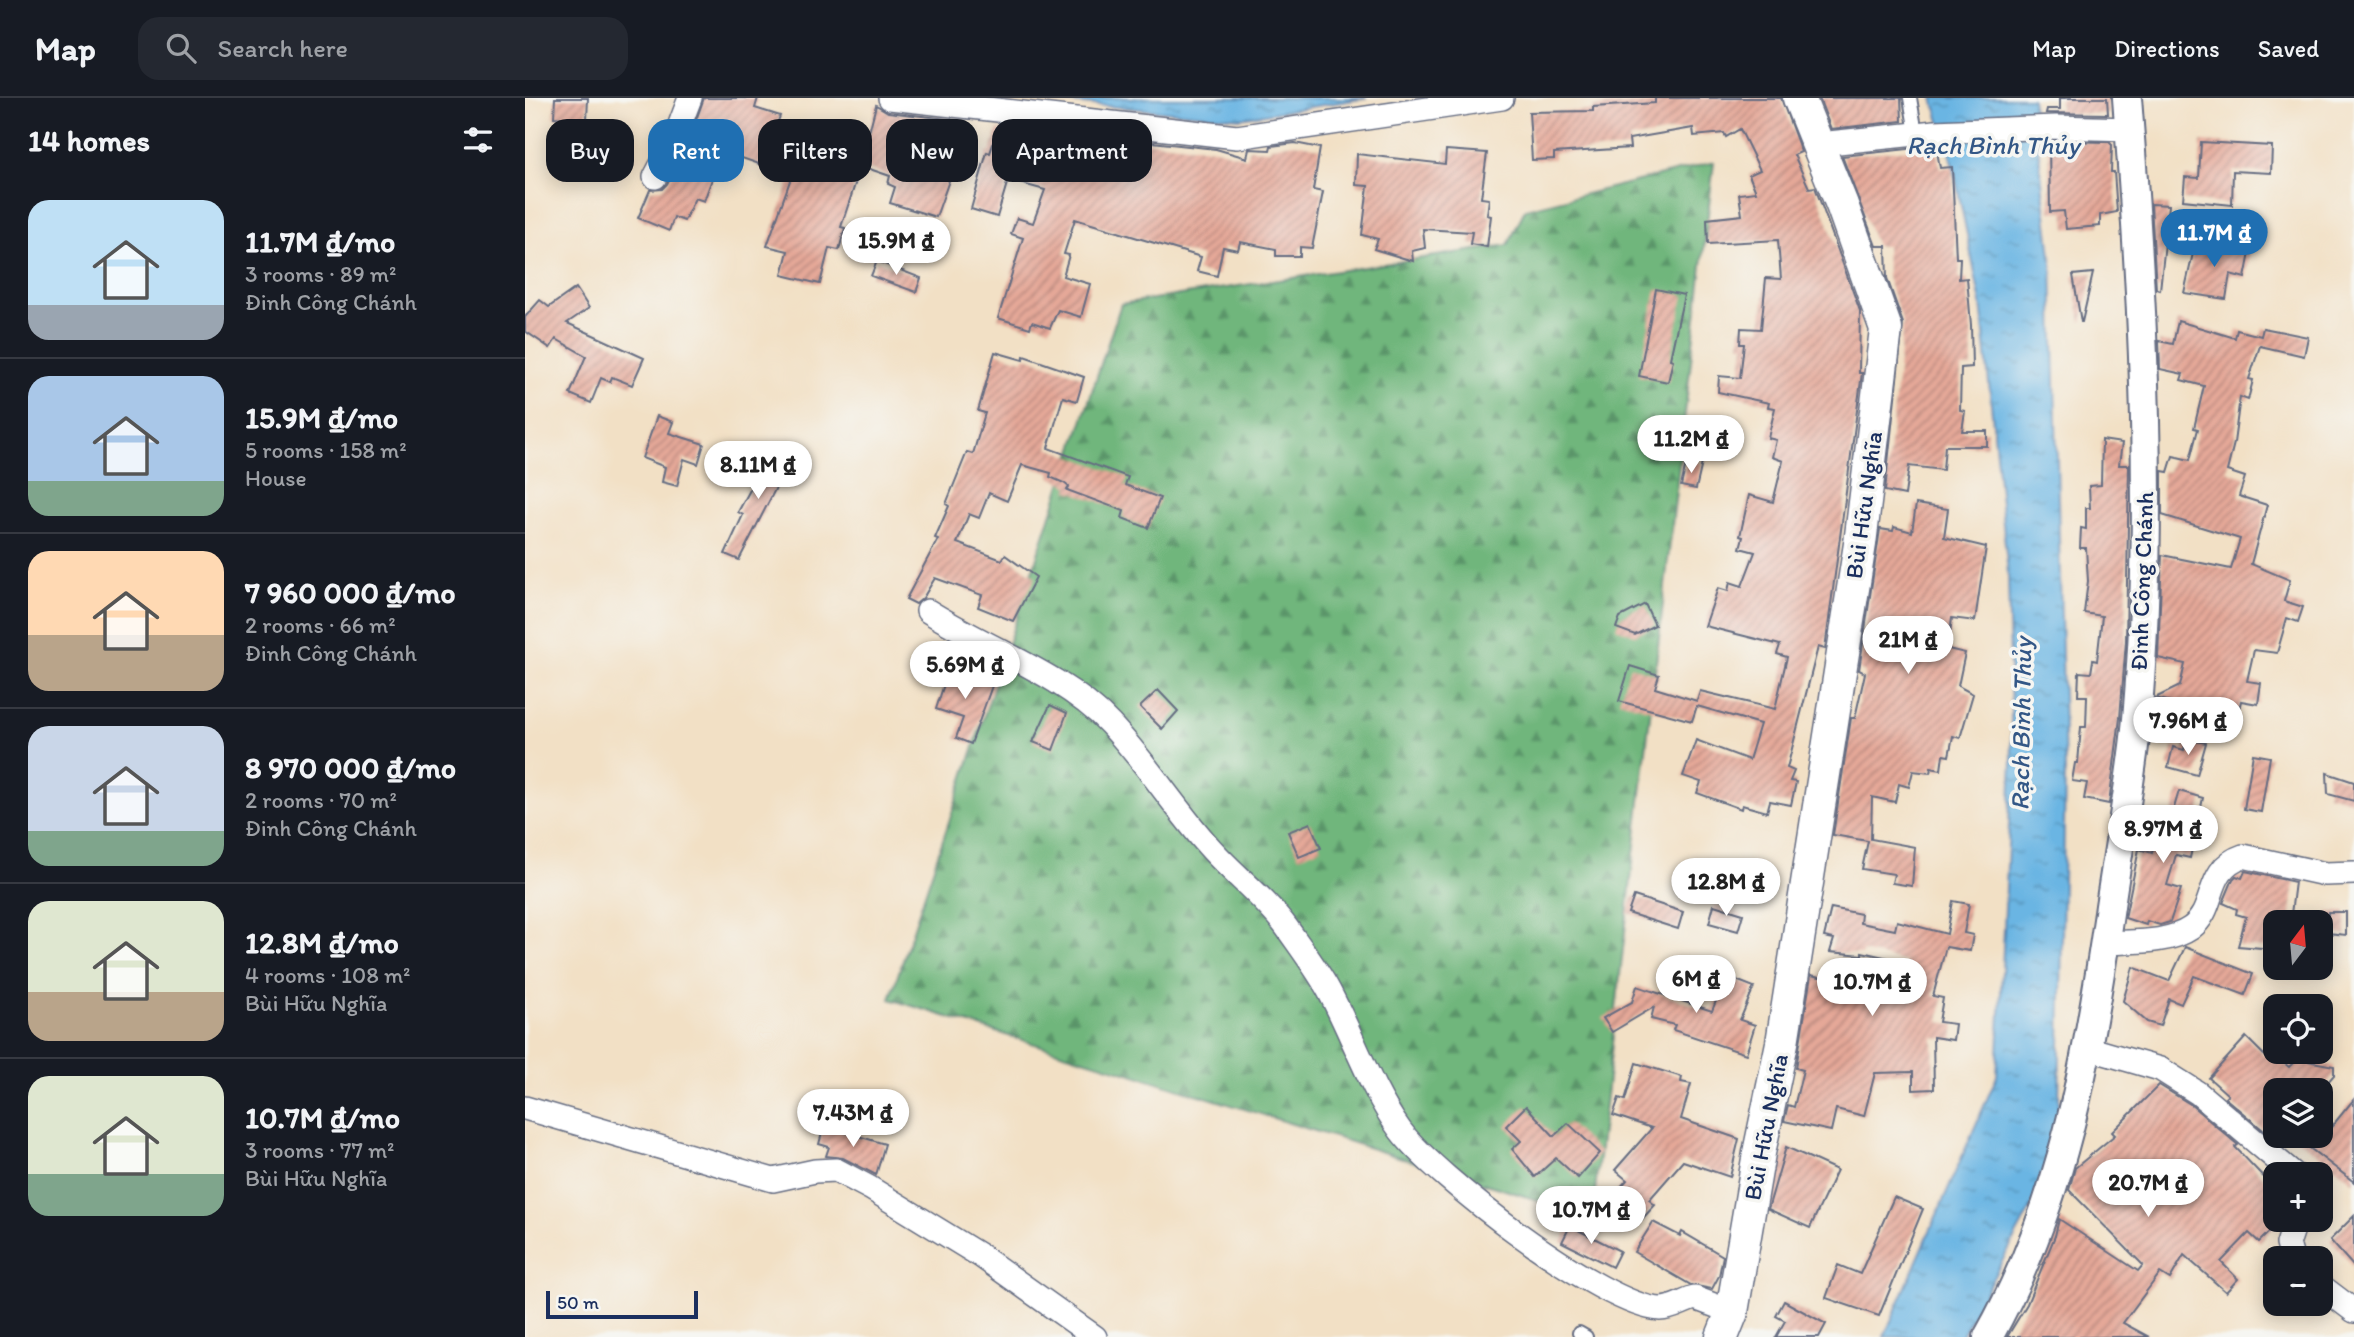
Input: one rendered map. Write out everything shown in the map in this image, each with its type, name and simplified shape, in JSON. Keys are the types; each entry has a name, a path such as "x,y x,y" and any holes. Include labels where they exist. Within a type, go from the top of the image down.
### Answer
{"main road":[{"name":"Bùi Hữu Nghĩa","path":"1727,1325 1782,1043 1860,544 1887,329 1819,144 1799,98"}],"street":[{"path":"682,119 690,98"},
{"path":"890,98 1237,137 1501,98"},
{"name":"Đinh Công Chánh","path":"1988,1337 2045,1217 2073,1120 2105,943 2137,720 2147,500 2127,98"},
{"path":"1819,144 1926,133 2056,127 2130,129"},
{"path":"928,611 963,633 1074,692 1112,726 1205,843 1262,896 1285,925 1328,988 1388,1111 1415,1149 1436,1168 1553,1258 1599,1285 1647,1306 1671,1308 1695,1298 1727,1325"},
{"path":"2105,943 2150,940 2192,927 2204,909 2223,867 2243,856 2325,874 2354,873"},
{"path":"2087,1048 2160,1069 2199,1093 2280,1162"},
{"path":"525,1108 773,1180 815,1171 836,1171 870,1188 981,1256 1095,1337"},
{"path":"2333,1295 2354,1311"}],"lane":[{"path":"1910,98 1926,133"}],"green space":[{"path":"1714,162 1592,1217 890,999 1121,304 1508,245 1525,209"}],"water":[{"path":"1015,98 1367,98 1240,118"},
{"name":"Rạch Bình Thủy","path":"1933,98 2032,98 2052,264 2065,772 2058,1158 1961,1337 1884,1337 1997,1076 2012,761 2008,574 1981,303 1953,166"}],"building":[{"path":"555,98 588,98 587,119 554,117"},
{"path":"704,98 758,98 755,108 780,116 779,119 758,119 758,164 744,159 744,119 696,119"},
{"path":"1655,98 1781,98 1801,152 1794,155 1809,188 1815,187 1860,311 1859,373 1862,373 1825,649 1818,647 1787,768 1794,771 1790,781 1796,782 1791,805 1770,801 1767,812 1742,805 1741,809 1697,793 1701,782 1683,776 1696,740 1749,760 1760,724 1697,706 1692,721 1619,701 1630,666 1659,675 1655,688 1697,701 1700,691 1775,709 1787,657 1777,654 1780,645 1705,626 1718,588 1728,591 1730,582 1742,586 1755,552 1740,548 1749,495 1773,502 1783,461 1772,457 1776,440 1768,438 1775,408 1768,407 1769,403 1718,392 1719,376 1740,378 1744,344 1740,344 1741,328 1761,329 1766,278 1781,279 1778,240 1708,244 1707,219 1742,215 1739,194 1756,192 1749,175 1760,170 1740,129 1726,137 1724,133 1694,136 1693,128 1629,139 1630,148 1554,153 1554,159 1532,160 1529,112 1593,111 1593,107 1655,103"},
{"path":"1819,98 1901,98 1902,121 1831,129"},
{"path":"2060,98 2107,98 2108,114 2046,113 2047,109 2060,109"},
{"path":"876,105 888,112 948,119 886,119 886,175 872,170 872,121"},
{"path":"2049,141 2109,142 2112,145 2111,172 2114,172 2117,212 2100,215 2100,226 2066,229 2064,211 2050,212"},
{"path":"1152,142 1216,149 1247,158 1249,149 1270,150 1271,146 1295,143 1320,148 1313,190 1323,192 1312,248 1300,247 1300,256 1276,256 1276,249 1240,242 1238,250 1223,247 1217,276 1197,271 1201,257 1075,219 1064,254 1069,255 1063,276 1090,284 1081,317 1058,310 1050,328 1032,322 1030,328 998,318 1023,238 1011,234 1017,218 1033,223 1045,190 1015,182 1152,182"},
{"path":"2201,142 2272,146 2271,173 2233,171 2232,205 2183,200 2185,177 2199,178"},
{"path":"1936,146 1940,168 1952,167 1956,258 1960,258 1959,279 1967,278 1972,367 1961,368 1960,410 1965,411 1962,431 1987,431 1987,446 1945,446 1943,470 1909,466 1905,495 1885,491 1903,323 1887,278 1886,246 1876,246 1842,156"},
{"path":"992,147 992,182 1007,182 997,217 971,209 987,152 990,153"},
{"path":"1446,150 1487,153 1481,198 1489,199 1487,215 1491,216 1487,247 1470,244 1472,232 1423,229 1425,248 1412,251 1413,261 1374,249 1378,239 1362,235 1368,186 1356,185 1357,154 1445,164"},
{"path":"711,182 704,201 695,198 684,221 674,217 669,231 638,218 650,190 662,189 667,184"},
{"path":"790,182 856,182 841,227 845,228 839,250 829,248 820,284 782,275 788,251 767,246"},
{"path":"948,182 936,217 890,203 895,187 888,184"},
{"path":"2151,204 2169,205 2160,290 2156,289"},
{"path":"2196,240 2250,253 2245,278 2230,274 2226,299 2184,293"},
{"path":"877,261 921,278 916,292 871,276"},
{"path":"2093,273 2082,322 2081,322 2073,275"},
{"path":"576,288 589,308 567,323 644,358 632,385 612,377 610,382 601,378 591,403 570,394 586,356 556,339 550,348 525,331 525,317 540,300 549,307"},
{"path":"1656,289 1684,295 1670,359 1673,360 1668,382 1639,376"},
{"path":"2178,321 2235,338 2237,330 2261,336 2263,328 2308,337 2304,356 2260,346 2249,379 2253,380 2248,400 2240,397 2227,471 2245,477 2239,496 2267,505 2251,564 2290,580 2284,601 2303,607 2298,622 2287,618 2277,653 2254,650 2247,681 2261,683 2258,704 2241,701 2237,717 2155,698 2180,686 2185,664 2158,658 2162,555 2231,569 2240,539 2162,515 2162,471 2168,472 2173,456 2190,460 2204,386 2181,380 2183,374 2160,369 2159,341 2173,344"},
{"path":"995,352 1023,360 1024,356 1084,377 1077,401 1063,397 1048,448 1128,477 1125,485 1160,498 1148,528 1122,518 1124,511 1067,490 1069,487 1050,477 1051,473 1022,465 1007,501 989,493 979,518 969,514 957,543 1002,560 1005,555 1036,577 1013,621 978,607 982,595 935,578 923,598 916,604 906,599 938,539 935,538 949,506 946,504 967,452 973,454 985,413 978,411"},
{"path":"657,416 673,422 669,433 704,444 698,464 684,459 677,486 662,482 665,467 642,458"},
{"path":"2102,440 2122,443 2119,465 2129,465 2126,641 2109,804 2084,799 2087,783 2072,781 2075,763 2078,763 2081,727 2086,727 2087,696 2078,696 2079,672 2091,673 2093,660 2097,661 2102,616 2084,613 2088,581 2086,548 2080,548 2081,528 2086,529 2086,508 2090,508 2089,486 2101,485"},
{"path":"774,446 790,455 786,463 788,464 739,560 725,554 743,515 738,512"},
{"path":"1687,460 1702,463 1696,489 1681,486"},
{"path":"1916,504 1948,509 1944,537 1986,547 1975,621 1952,618 1948,649 1965,653 1958,686 1973,694 1960,738 1953,736 1949,756 1943,755 1941,770 1931,768 1930,773 1913,771 1909,787 1899,784 1895,802 1872,797 1871,839 1915,847 1912,886 1892,883 1894,874 1862,869 1868,841 1833,835 1851,718 1855,718 1865,673 1859,670 1880,529 1893,531 1894,527 1912,532"},
{"path":"1645,604 1655,625 1635,635 1616,628 1620,617"},
{"path":"949,669 993,683 971,744 956,738 963,718 936,709"},
{"path":"1158,690 1178,711 1162,729 1140,707"},
{"path":"1050,705 1067,713 1053,750 1033,742"},
{"path":"2186,739 2206,743 2197,775 2168,767 2173,747 2184,750"},
{"path":"2253,754 2270,757 2261,812 2244,809"},
{"path":"2327,773 2354,782 2354,801 2328,794"},
{"path":"2179,791 2203,798 2190,858 2176,855 2167,885 2181,889 2170,922 2160,925 2147,921 2146,925 2125,918 2139,849 2152,853 2159,826 2168,828"},
{"path":"1310,823 1321,848 1299,857 1288,832"},
{"path":"2245,871 2295,882 2292,910 2263,910 2263,948 2238,946 2246,917 2236,914 2237,909 2223,903 2233,879 2236,876 2242,878"},
{"path":"1634,896 1683,912 1678,929 1628,913"},
{"path":"1953,901 1969,904 1964,933 1973,935 1970,951 1946,947 1933,996 1943,998 1939,1022 1955,1024 1953,1040 1933,1037 1934,1089 1913,1090 1913,1072 1875,1073 1864,1116 1836,1109 1831,1131 1784,1121 1788,1105 1794,1107 1803,1070 1796,1068 1811,975 1824,978 1825,974 1898,994 1906,962 1862,952 1862,955 1830,952 1834,939 1824,937 1831,908 1861,914 1860,923 1895,930 1897,921 1947,934"},
{"path":"1714,905 1743,914 1738,931 1709,923"},
{"path":"2333,912 2346,912 2346,935 2333,934"},
{"path":"2185,947 2253,974 2245,995 2194,976 2181,1004 2169,999 2160,1026 2147,1022 2123,1001 2133,967 2169,981"},
{"path":"1726,976 1754,987 1740,1020 1755,1025 1746,1054 1673,1030 1675,1025 1651,1019 1654,1007 1612,1032 1603,1018 1632,1002 1637,986 1712,1011"},
{"path":"2246,1037 2263,1054 2263,1064 2285,1064 2289,1067 2292,1064 2334,1066 2331,1078 2263,1078 2263,1130 2225,1098 2228,1095 2209,1078"},
{"path":"1636,1063 1682,1077 1681,1082 1691,1084 1681,1119 1739,1139 1730,1177 1683,1161 1649,1200 1655,1205 1642,1219 1626,1205 1621,1210 1609,1200 1627,1180 1615,1170 1652,1128 1613,1115 1619,1098 1625,1100"},
{"path":"2159,1085 2190,1104 2238,1145 2235,1147 2263,1176 2263,1232 2269,1232 2259,1242 2249,1233 2221,1262 2238,1279 2226,1292 2184,1255 2170,1279 2160,1273 2123,1323 2149,1337 2007,1337 2027,1304 2055,1236 2059,1219 2138,1271 2143,1265 2069,1190 2075,1168 2115,1135 2112,1132"},
{"path":"2354,1099 2354,1182 2333,1166 2333,1162 2328,1162 2310,1148 2333,1148 2333,1125"},
{"path":"1526,1106 1554,1136 1568,1123 1600,1153 1578,1178 1556,1158 1535,1177 1512,1149 1521,1141 1506,1126"},
{"path":"824,1126 885,1144 876,1175 843,1158 826,1156 829,1147 819,1144"},
{"path":"1786,1147 1837,1170 1810,1228 1768,1209"},
{"path":"1894,1197 1923,1209 1879,1316 1826,1298 1838,1265 1860,1274"},
{"path":"2354,1216 2354,1267 2330,1240"},
{"path":"1653,1222 1680,1236 1682,1232 1723,1256 1719,1276 1712,1289 1691,1285 1634,1252"},
{"path":"1570,1226 1620,1251 1612,1267 1562,1242"},
{"path":"1784,1301 1826,1324 1819,1337 1776,1337 1785,1321 1776,1316"}]}
